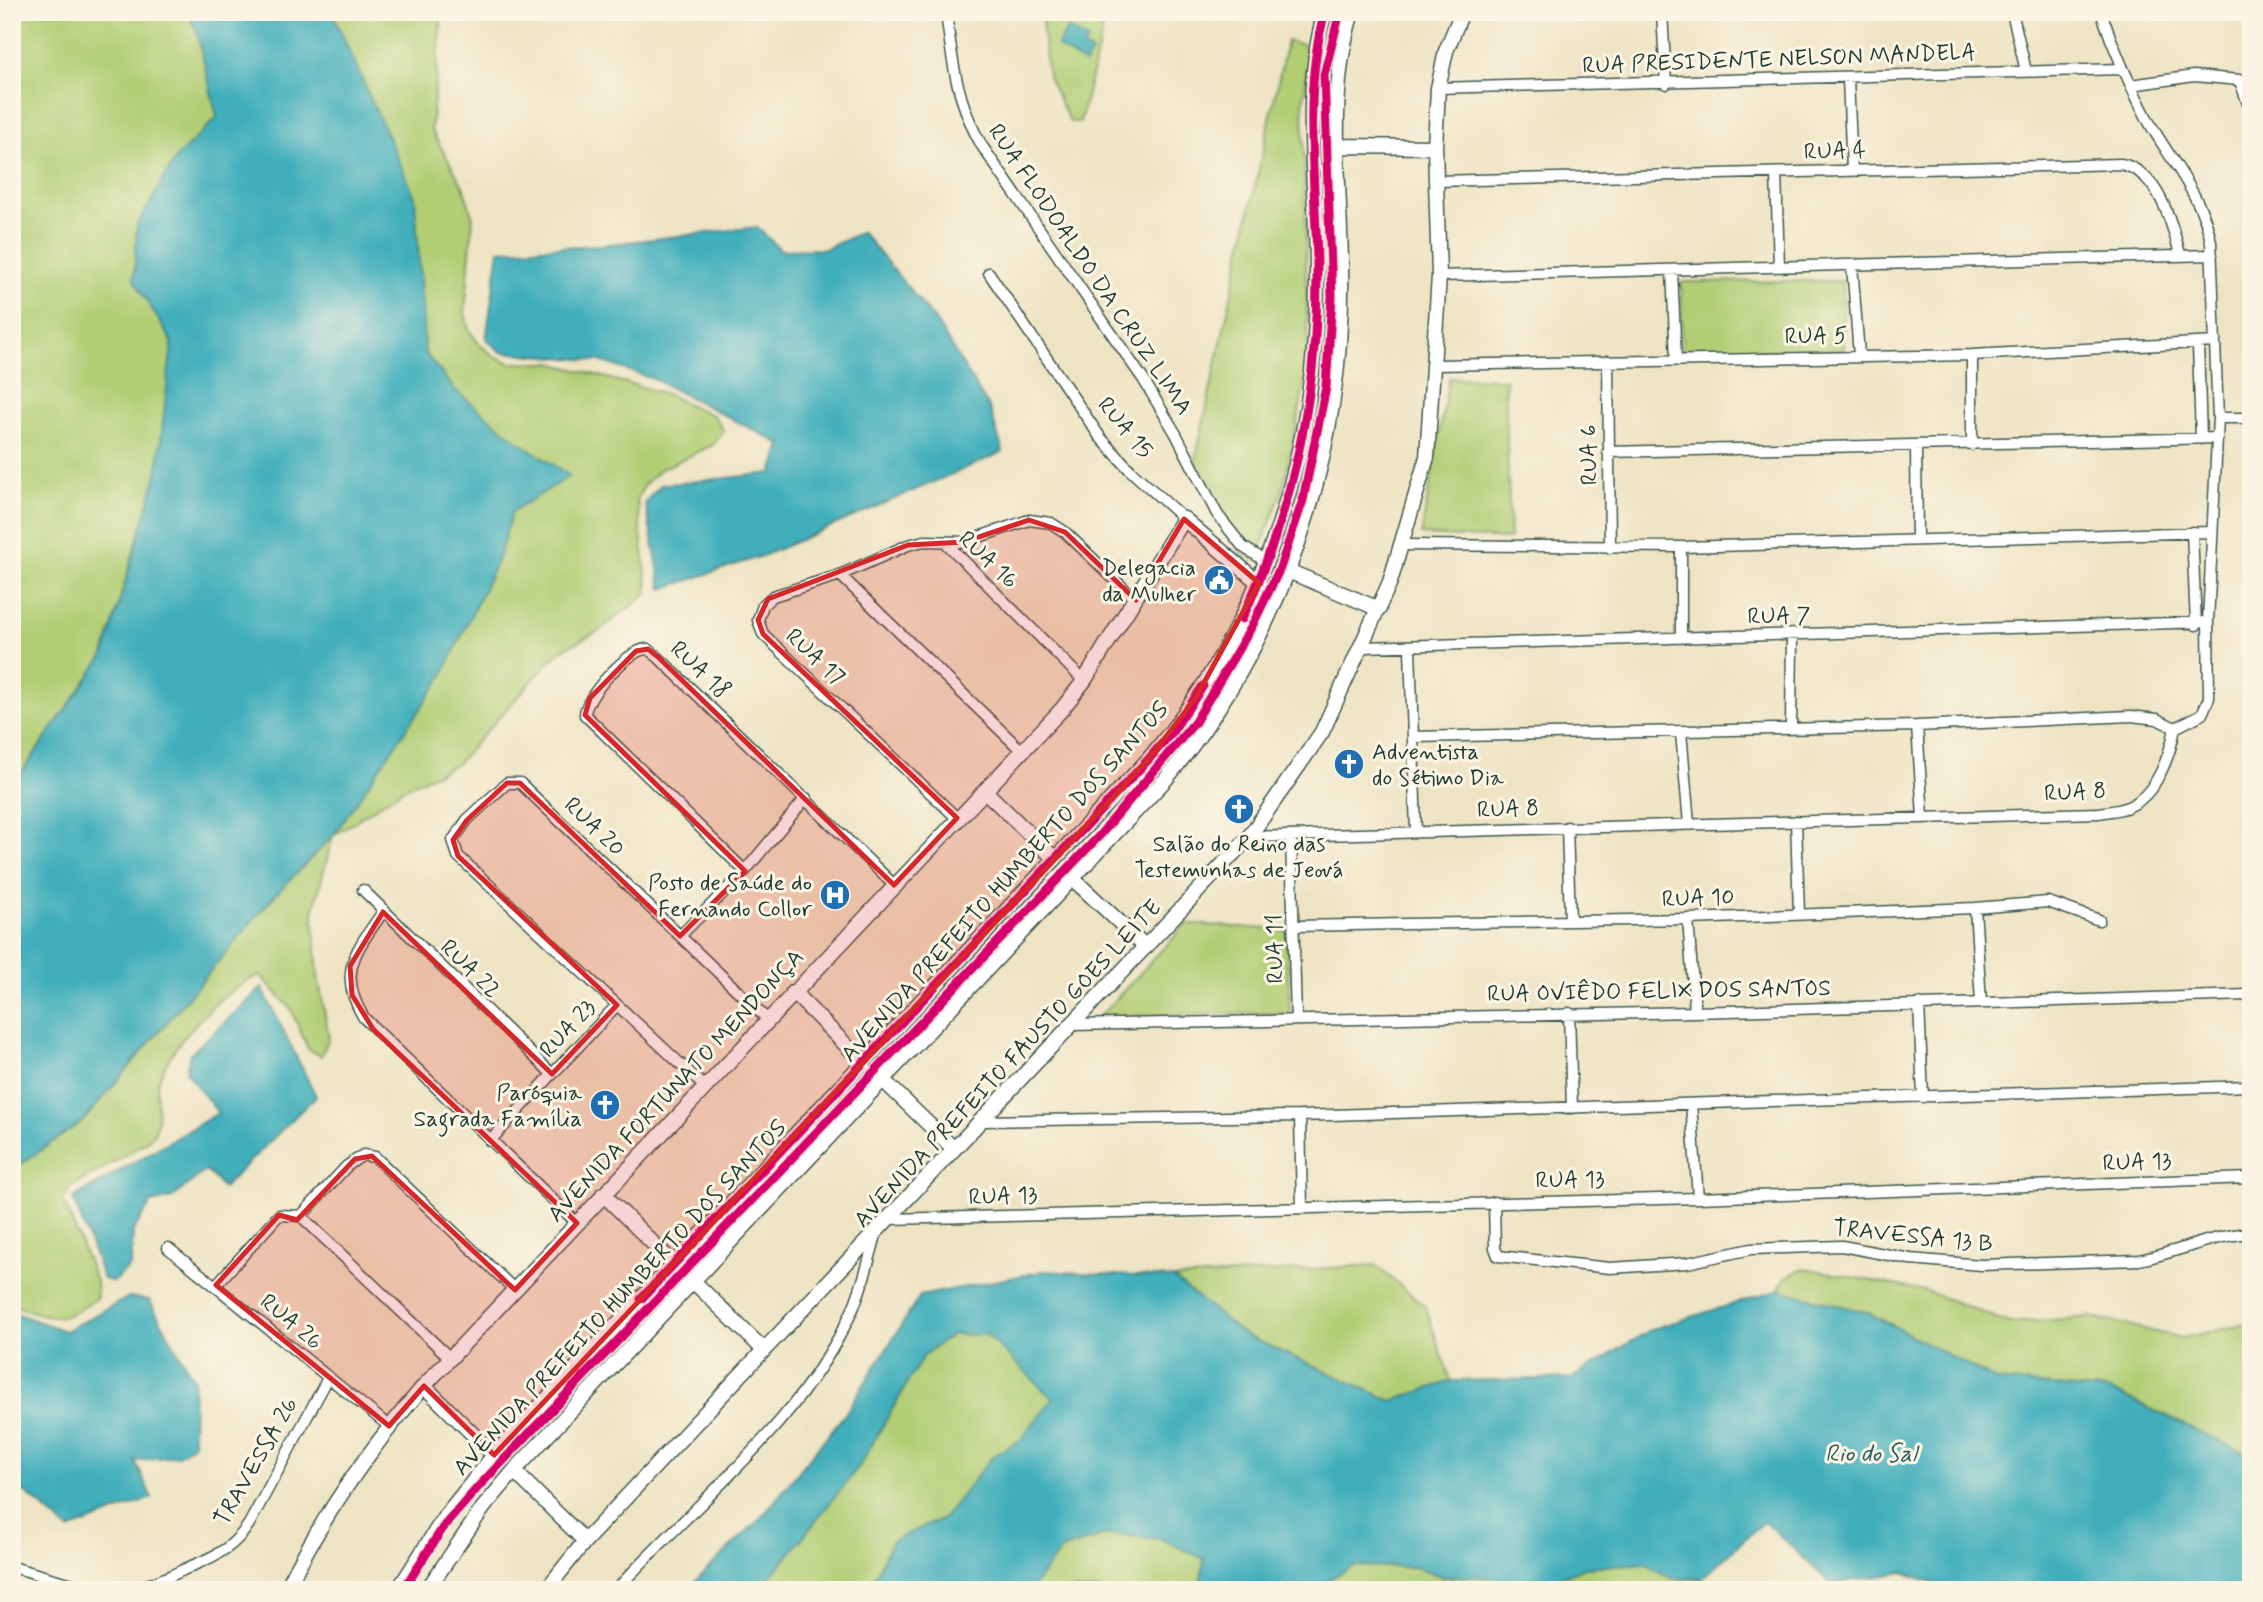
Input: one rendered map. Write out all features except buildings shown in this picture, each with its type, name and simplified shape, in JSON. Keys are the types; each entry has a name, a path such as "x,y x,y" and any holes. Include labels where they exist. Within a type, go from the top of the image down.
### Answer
{"street":[{"name":"RUA FLODOALDO DA CRUZ LIMA","path":"946,12 957,92 963,111 982,146 1136,369 1176,434 1217,514 1243,547 1267,562"},
{"name":"AVENIDA PREFEITO HUMBERTO DOS SANTOS","path":"398,1590 446,1515 494,1455 1172,732 1226,649 1267,562 1292,481 1313,369 1318,270 1312,97 1315,57 1325,12"},
{"name":"AVENIDA PREFEITO HUMBERTO DOS SANTOS","path":"427,1590 483,1508 514,1471 1188,752 1231,688 1289,572 1312,503 1334,405 1342,321 1338,146 1340,76 1352,12"},
{"name":"AVENIDA PREFEITO FAUSTO GOES LEITE","path":"546,1590 585,1541 1249,837 1322,732 1379,609 1403,545 1427,457 1439,276 1435,148 1438,88 1446,51 1462,12"},
{"path":"1662,12 1665,84"},
{"path":"2012,12 2026,72"},
{"path":"2101,12 2122,69 2202,211 2209,231 2218,438 2202,624"},
{"name":"RUA PRESIDENTE NELSON MANDELA","path":"1438,88 1848,79 2122,69"},
{"path":"2131,85 2193,76 2246,81 2251,112"},
{"path":"1848,79 1852,170"},
{"path":"1338,146 1435,148"},
{"name":"RUA 4","path":"1436,181 2102,163 2128,165 2147,177 2173,228 2180,254"},
{"path":"1776,173 1779,266"},
{"path":"1439,276 2212,255"},
{"path":"1852,264 1858,355"},
{"path":"1672,270 1676,360"},
{"name":"RUA 15","path":"989,273 1100,437 1131,471 1259,583"},
{"name":"RUA 5","path":"1435,365 1858,355 1972,355 2214,342"},
{"path":"2198,344 2201,439"},
{"path":"1972,355 1972,445"},
{"name":"RUA 6","path":"1608,361 1610,548"},
{"path":"2218,418 2251,418"},
{"path":"1608,452 2218,438"},
{"path":"1916,447 1917,540"},
{"name":"AVENIDA FORTUNATO MENDONÇA","path":"286,1590 329,1511 389,1426 424,1386 957,818 1023,752 1084,681 1185,519"},
{"path":"947,544 964,542 1029,520 1051,523 1065,532 1136,600"},
{"path":"1414,737 1917,726 2131,716 2157,719 2175,729 2199,717 2207,704 2192,532"},
{"path":"1403,545 1681,547 2211,532"},
{"name":"RUA 16","path":"840,575 908,545 924,541 947,544 1084,681"},
{"path":"1681,547 1681,638"},
{"path":"1289,572 1379,609"},
{"path":"840,575 1023,752"},
{"name":"RUA 17","path":"840,575 768,599 760,610 759,629 957,818"},
{"name":"RUA 7","path":"1363,647 1410,648 2202,624"},
{"path":"1791,728 1792,637"},
{"path":"1410,648 1416,832"},
{"name":"RUA 18","path":"744,871 589,721 584,713 590,698 636,651 650,650 894,885"},
{"path":"1917,726 1923,817"},
{"name":"RUA 8","path":"1249,837 2099,813 2126,808 2142,797 2158,776 2175,729"},
{"path":"1172,732 1188,752"},
{"path":"1681,732 1689,824"},
{"name":"RUA 20","path":"617,1005 456,853 453,838 501,787 511,782 520,783 768,1020"},
{"path":"985,791 1055,859"},
{"path":"680,936 744,871 806,799"},
{"path":"1796,821 1799,914"},
{"path":"1567,827 1570,921"},
{"name":"RUA 11","path":"1291,836 1296,1020"},
{"path":"1071,877 1146,947"},
{"name":"RUA 22","path":"363,890 552,1074"},
{"name":"RUA 10","path":"1295,926 1688,919 1975,908 2048,902 2099,920"},
{"path":"1975,908 1982,1002"},
{"path":"383,912 361,942 350,966 350,984 358,1008 373,1030 578,1223"},
{"path":"1688,919 1695,1012"},
{"path":"793,992 864,1063"},
{"name":"RUA OVIÊDO FELIX DOS SANTOS","path":"1071,1025 1695,1012 2248,995"},
{"path":"1919,1004 1923,1097"},
{"path":"617,1005 705,1087"},
{"name":"RUA 23","path":"490,1141 617,1005"},
{"path":"1569,1013 1572,1108"},
{"path":"883,1080 954,1149"},
{"path":"983,1122 1300,1116 2251,1086"},
{"path":"1691,1104 1698,1198"},
{"path":"1300,1116 1302,1207"},
{"path":"301,1216 355,1159 363,1155 372,1156 514,1290"},
{"name":"RUA 13","path":"890,1219 1698,1198 2251,1178"},
{"path":"603,1194 674,1264"},
{"name":"TRAVESSA 13 B","path":"1494,1202 1494,1248 1498,1255 1610,1268 1687,1263 1751,1250 1842,1246 1910,1259 1981,1265 2101,1262 2161,1256 2201,1240 2251,1233"},
{"path":"216,1285 279,1215 301,1216 450,1358"},
{"path":"616,1590 756,1446 805,1387 850,1313 876,1235"},
{"name":"RUA 26","path":"168,1248 389,1426"},
{"path":"692,1281 764,1350"},
{"name":"TRAVESSA 26","path":"12,1567 91,1586 126,1589 160,1580 222,1552 236,1542 249,1524 328,1378"},
{"path":"424,1386 494,1455"},
{"path":"514,1471 585,1541"}],"highlighted area":[{"path":"1184,519 1259,583 1195,699 1148,760 494,1455 424,1386 389,1426 216,1285 279,1215 297,1220 355,1159 372,1156 515,1290 577,1223 373,1029 352,995 350,966 383,912 552,1074 617,1005 458,856 453,840 467,820 507,783 520,783 680,936 745,871 585,715 590,698 636,651 648,649 658,657 894,885 957,818 763,634 758,620 768,599 908,545 964,542 1029,520 1065,532 1136,600"}],"green space":[{"path":"12,12 442,12 431,130 463,186 473,218 465,313 469,330 480,345 494,356 511,363 551,363 664,393 714,416 724,431 713,445 659,470 645,484 637,499 648,593 597,632 563,649 457,764 403,789 333,836 313,912 318,976 329,1038 321,1056 308,1049 291,1009 260,975 230,992 200,1019 174,1051 158,1082 158,1115 153,1135 71,1187 63,1200 96,1281 97,1298 74,1313 56,1317 12,1305 12,1170 83,1121 275,895 333,835 138,536 104,655 12,786"},
{"path":"1041,12 1107,12 1080,122 1070,122 1048,77"},
{"path":"1287,41 1310,46 1303,106 1308,368 1283,489 1259,552 1250,566 1214,509 1195,461"},
{"path":"1843,281 1844,350 1682,351 1681,282"},
{"path":"1449,378 1505,379 1510,539 1421,535"},
{"path":"1186,924 1287,930 1290,1013 1100,1016"},
{"path":"1375,1265 1425,1306 1451,1381 1392,1401 1244,1335 1173,1278"},
{"path":"1804,1268 1926,1291 2009,1323 2092,1317 2182,1338 2251,1323 2251,1456 2112,1391 1997,1381 1869,1313 1779,1290 1784,1278"},
{"path":"953,1334 987,1335 1053,1399 1020,1440 992,1457 944,1518 892,1541 868,1590 757,1590 785,1560 860,1465 923,1356"},
{"path":"1108,1534 1162,1539 1205,1559 1199,1590 1030,1590 1061,1550"},
{"path":"1645,1563 1672,1579 1703,1578 1700,1590 1475,1590 1445,1577 1473,1576 1549,1583 1584,1567"},
{"path":"1353,1566 1415,1567 1445,1577 1432,1590 1310,1590"}],"water":[{"path":"187,12 332,12 415,197 425,353 455,390 518,441 570,476 512,512 499,557 442,677 333,836 275,895 83,1121 12,1170 12,786 104,655 157,474 172,342 134,280 137,225 176,158 217,117 196,29"},
{"path":"1068,28 1088,40 1084,47 1092,52 1085,64 1057,46"},
{"path":"757,227 781,250 825,249 862,232 935,320 990,409 1003,452 765,555 662,589 645,502 661,485 772,473 781,444 656,380 600,361 501,352 486,339 499,250 601,245"},
{"path":"262,988 316,1096 223,1188 206,1170 172,1198 151,1203 133,1231 131,1265 114,1282 103,1279 73,1198 218,1113 186,1072 190,1054"},
{"name":"Rio do Sal","path":"1044,1271 1173,1278 1244,1335 1392,1401 1451,1381 1572,1378 1652,1329 1779,1290 1869,1313 1997,1381 2112,1391 2251,1456 2251,1590 1953,1590 1903,1572 1831,1584 1764,1521 1703,1578 1672,1579 1645,1563 1584,1567 1549,1583 1473,1576 1445,1577 1415,1567 1353,1566 1310,1590 1199,1590 1204,1559 1162,1539 1108,1534 1061,1550 1030,1590 868,1590 892,1541 944,1518 992,1457 1020,1440 1053,1399 987,1335 953,1334 923,1356 860,1465 785,1560 757,1590 686,1590 762,1517 845,1414 920,1296"},
{"path":"129,1297 149,1300 194,1380 193,1445 178,1455 135,1461 152,1498 69,1530 26,1493 12,1490 12,1312 65,1331"}],"cycle path":[{"path":"1242,619 1275,536 1299,449 1307,405 1313,360 1317,270 1312,108 1318,44 1325,12"},
{"path":"403,1590 444,1526 479,1486 1100,835 1195,722 1252,626 1280,568 1303,500 1326,387 1332,297 1324,75 1340,12"},
{"path":"641,1299 1148,760 1172,732 1203,686"}],"place":[{"name":"Delegacia da Mulher","path":"1219,580"},
{"name":"Adventista do Sétimo Dia","path":"1349,764"},
{"name":"Salão do Reino das Testemunhas de Jeová","path":"1239,809"},
{"name":"Posto de Saúde do Fernando Collor","path":"835,895"},
{"name":"Paróquia Sagrada Família","path":"605,1105"}]}
